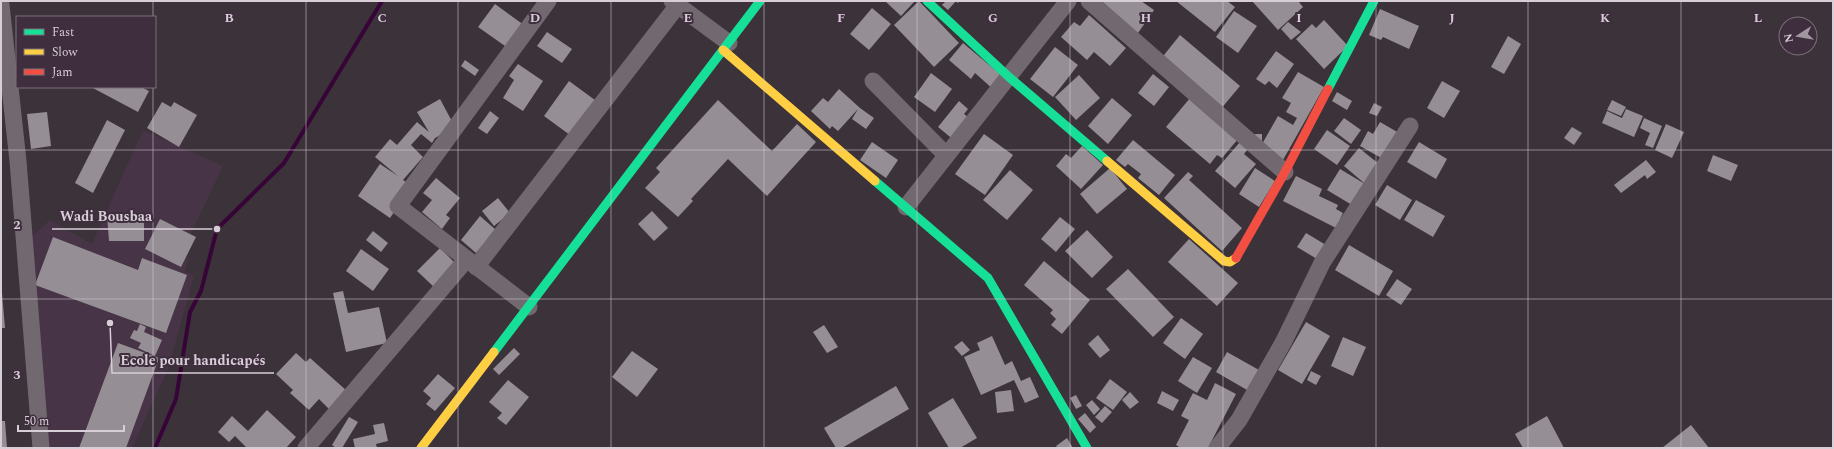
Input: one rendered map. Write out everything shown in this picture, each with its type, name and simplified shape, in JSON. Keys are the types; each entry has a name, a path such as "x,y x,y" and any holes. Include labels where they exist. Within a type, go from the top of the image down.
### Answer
{"street":[{"path":"529,307 398,206 548,1"},
{"path":"421,448 760,1"},
{"path":"927,1 1009,77 1224,261 1230,262 1236,258 1285,172 1374,1"},
{"path":"906,207 1068,1"},
{"path":"1089,1 1285,172"},
{"path":"306,448 471,263 675,3 726,46 906,207 988,278 1087,448"},
{"path":"1,5 19,168 41,448"},
{"path":"873,81 946,156"},
{"path":"1217,448 1239,420 1284,341 1322,263 1410,126"}],"shaded area":[{"path":"143,130 223,166 181,255 189,258 185,271 194,276 168,369 132,448 49,448 31,237 50,220 92,244"}],"building":[{"path":"885,1 913,1 914,2 901,16"},
{"path":"919,1 959,43 934,67 894,25"},
{"path":"946,1 956,1 948,10 942,5"},
{"path":"1094,1 1141,1 1154,10 1138,33"},
{"path":"1176,1 1227,1 1235,7 1215,32"},
{"path":"1252,1 1298,1 1303,7 1278,30"},
{"path":"495,4 528,28 512,51 478,27"},
{"path":"872,8 891,24 869,50 850,34"},
{"path":"1380,9 1419,26 1409,49 1383,37 1381,40 1369,35"},
{"path":"1234,11 1257,26 1238,53 1216,37"},
{"path":"1089,15 1126,48 1110,66 1094,52 1087,60 1061,37 1074,22 1080,26"},
{"path":"1324,20 1348,46 1324,69 1296,39 1312,24 1316,28"},
{"path":"1288,22 1301,32 1291,40 1281,29"},
{"path":"547,32 572,49 562,63 537,46"},
{"path":"1180,35 1240,86 1220,110 1160,60"},
{"path":"1508,36 1521,44 1504,74 1491,67"},
{"path":"963,43 1000,74 994,90 975,73 971,79 949,60"},
{"path":"1055,47 1078,65 1053,97 1030,79"},
{"path":"1276,51 1294,64 1277,88 1269,81 1265,85 1256,79"},
{"path":"465,60 479,70 475,76 461,66"},
{"path":"518,64 543,81 523,111 503,98 514,80 509,76"},
{"path":"1298,72 1324,87 1283,160 1255,144 1255,134 1262,134 1262,144 1278,116 1293,125 1297,118 1286,112 1291,103 1282,98"},
{"path":"931,73 952,89 935,112 914,97"},
{"path":"1153,74 1169,87 1154,106 1138,93"},
{"path":"1079,75 1100,98 1076,120 1055,97"},
{"path":"569,81 599,103 574,138 544,116"},
{"path":"1442,81 1460,91 1444,118 1427,108"},
{"path":"93,88 143,88 149,91 138,112"},
{"path":"839,89 860,108 874,118 866,129 852,119 858,109 838,131 832,126 830,129 811,111 823,98 828,102"},
{"path":"1337,92 1352,101 1347,110 1332,101"},
{"path":"1112,98 1132,115 1108,144 1088,126"},
{"path":"1190,98 1238,139 1222,158 1217,155 1210,164 1166,127"},
{"path":"440,99 455,127 435,138 432,143 421,134 411,145 423,157 403,180 412,186 390,218 358,196 380,164 398,176 375,157 390,139 397,145 417,122 429,132 417,112"},
{"path":"718,100 772,151 797,124 816,142 767,196 728,159 691,199 693,201 678,217 645,188 660,172 656,168"},
{"path":"1612,100 1626,107 1621,116 1607,110"},
{"path":"959,101 968,109 964,114 972,120 955,141 938,127"},
{"path":"162,102 171,107 174,102 197,115 179,147 147,128"},
{"path":"1374,103 1382,107 1377,116 1369,113"},
{"path":"1626,109 1643,116 1634,137 1602,123 1607,111 1622,118"},
{"path":"490,111 499,118 487,134 478,128"},
{"path":"47,112 51,146 31,149 27,114"},
{"path":"1344,118 1361,130 1351,144 1334,131"},
{"path":"1644,118 1662,126 1653,148 1645,145 1650,133 1640,128"},
{"path":"107,120 125,130 93,193 75,183"},
{"path":"1380,122 1399,133 1383,159 1360,146 1368,131 1373,134"},
{"path":"1666,124 1684,132 1672,158 1655,150"},
{"path":"1572,127 1582,133 1574,145 1564,138"},
{"path":"1327,130 1350,146 1337,165 1314,149"},
{"path":"984,134 1013,155 985,195 955,174"},
{"path":"1133,140 1175,175 1159,195 1138,178 1141,174 1128,164 1125,167 1116,160"},
{"path":"872,142 898,160 886,178 860,160"},
{"path":"1240,142 1248,149 1244,154 1256,164 1235,188 1215,171"},
{"path":"1419,142 1447,159 1436,179 1407,162"},
{"path":"1082,146 1103,165 1081,189 1056,166 1066,154 1071,158"},
{"path":"1359,148 1379,164 1364,183 1344,166"},
{"path":"1713,155 1738,165 1731,181 1707,171"},
{"path":"1646,160 1656,172 1647,179 1645,175 1621,193 1614,185"},
{"path":"1110,168 1127,189 1097,214 1080,194"},
{"path":"1255,168 1275,181 1259,207 1239,194"},
{"path":"1340,169 1365,184 1352,205 1327,190"},
{"path":"1010,170 1033,190 1007,220 983,200"},
{"path":"1188,172 1193,176 1189,180 1242,228 1222,251 1164,198"},
{"path":"1296,176 1322,189 1319,196 1338,205 1336,209 1343,213 1336,228 1283,201"},
{"path":"436,178 460,198 446,215 450,218 442,229 422,212 432,200 423,193"},
{"path":"1387,185 1412,200 1400,220 1375,205"},
{"path":"498,198 510,213 494,226 482,211"},
{"path":"1416,200 1445,216 1433,237 1404,220"},
{"path":"652,211 668,228 654,241 638,224"},
{"path":"107,215 144,215 144,241 109,241"},
{"path":"480,216 496,230 476,253 461,240"},
{"path":"1060,217 1075,229 1056,252 1041,239"},
{"path":"160,219 196,237 181,267 145,249"},
{"path":"1087,230 1113,257 1092,278 1065,251"},
{"path":"373,231 388,243 381,252 366,240"},
{"path":"1306,233 1326,245 1317,259 1297,247"},
{"path":"53,237 138,270 142,258 187,275 166,333 35,285"},
{"path":"1189,239 1238,283 1217,306 1168,262"},
{"path":"1349,245 1393,271 1379,296 1335,270"},
{"path":"440,248 458,266 435,288 417,271"},
{"path":"361,249 389,269 373,291 346,271"},
{"path":"1044,261 1090,300 1062,334 1051,325 1056,319 1050,313 1053,310 1024,285"},
{"path":"1128,269 1174,317 1153,337 1106,289"},
{"path":"1397,279 1412,289 1401,305 1386,295"},
{"path":"343,291 348,313 379,307 387,343 346,352 333,293"},
{"path":"2,293 5,328 1,328"},
{"path":"1181,318 1203,334 1185,359 1163,343"},
{"path":"1306,322 1330,336 1302,384 1278,370"},
{"path":"140,324 146,327 144,332 162,340 155,356 138,348 141,343 130,338 134,330 137,331"},
{"path":"824,325 838,347 827,353 813,332"},
{"path":"1098,335 1110,350 1100,358 1088,344"},
{"path":"992,336 1005,365 1012,361 1021,381 1030,377 1039,397 1025,403 1014,380 981,395 964,357 980,350 977,343"},
{"path":"1343,337 1366,347 1353,376 1331,366"},
{"path":"962,341 970,350 962,356 954,347"},
{"path":"118,343 159,358 126,448 79,448"},
{"path":"514,348 520,354 499,375 493,369"},
{"path":"632,351 658,369 637,397 612,377"},
{"path":"1227,352 1259,370 1247,390 1216,372"},
{"path":"296,353 306,362 310,358 347,391 330,410 319,399 309,410 290,393 293,390 276,374"},
{"path":"1193,357 1212,368 1197,393 1178,381"},
{"path":"1311,371 1321,376 1316,385 1307,380"},
{"path":"438,374 455,388 435,411 426,404 431,398 423,391"},
{"path":"1110,379 1127,392 1113,410 1096,398"},
{"path":"508,380 529,397 506,425 497,418 502,413 489,402"},
{"path":"1215,383 1236,394 1208,448 1181,448 1176,445 1189,420 1181,416 1193,393 1207,400"},
{"path":"896,386 909,409 842,448 836,448 824,428"},
{"path":"1011,390 1014,411 997,413 995,392"},
{"path":"1162,391 1179,400 1173,411 1157,403"},
{"path":"1130,392 1139,402 1130,409 1122,400"},
{"path":"1076,395 1082,406 1076,409 1070,398"},
{"path":"953,398 977,438 960,448 949,448 928,413"},
{"path":"1092,400 1100,409 1094,415 1086,405"},
{"path":"1105,406 1112,412 1102,423 1095,417"},
{"path":"267,410 296,437 286,448 247,448 235,436 229,442 218,432 232,416 248,431"},
{"path":"1085,413 1096,427 1090,433 1078,419"},
{"path":"1547,416 1564,448 1523,448 1515,434"},
{"path":"349,417 358,422 342,448 336,448 332,445"},
{"path":"1,421 5,421 7,448 1,448"},
{"path":"384,423 388,441 376,444 377,448 355,448 353,439 375,434 373,425"},
{"path":"1691,425 1709,448 1662,448"},
{"path":"1067,438 1073,448 1058,448 1056,446"}],"waterway":[{"path":"155,448 176,399 190,312 201,291 217,229 284,163 382,1"}],"traffic: fast":[{"path":"494,352 760,1"},
{"path":"927,1 1009,77 1107,161"},
{"path":"1328,89 1374,1"},
{"path":"875,181 988,278 1087,448"}],"traffic: slow":[{"path":"723,50 875,181"},
{"path":"1107,161 1224,261 1230,262 1236,258"},
{"path":"421,448 494,352"}],"traffic: jam":[{"path":"1236,258 1285,172 1328,89"}],"place":[{"name":"Wadi Bousbaa","path":"217,229"},
{"name":"Ecole pour handicapés","path":"110,323"}]}
